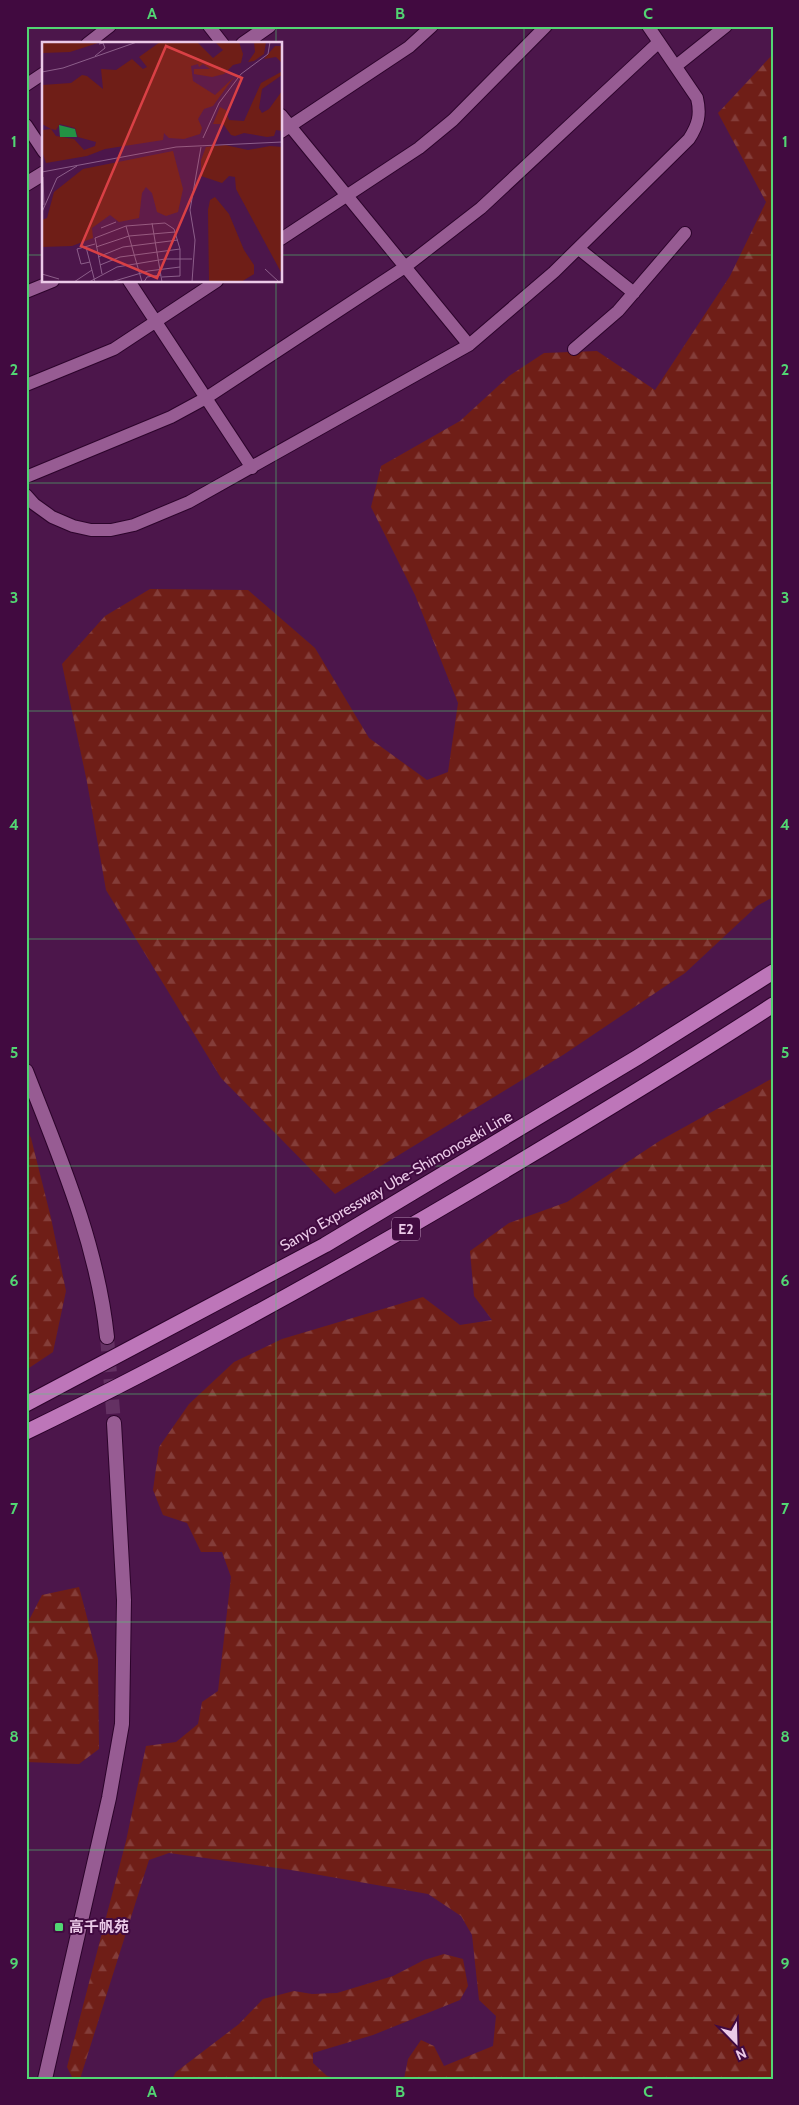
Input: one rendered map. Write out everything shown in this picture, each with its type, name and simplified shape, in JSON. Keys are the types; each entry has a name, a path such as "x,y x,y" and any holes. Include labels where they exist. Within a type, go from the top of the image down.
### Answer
{"highway":[{"name":"Sanyo Expressway Ube-Shimonoseki Line","path":"26,1404 324,1245 589,1087 745,990 773,970"},
{"name":"E2","path":"26,1432 208,1340 331,1273 578,1128 773,1005"}],"street":[{"path":"90,42 110,26"},
{"path":"209,26 221,42"},
{"path":"246,42 269,26"},
{"path":"432,26 409,47 286,129 347,196 469,345"},
{"path":"282,238 419,148 453,120 546,26"},
{"path":"26,495 34,504 52,517 73,526 91,530 111,530 134,525 189,502 469,345 580,249 689,139 699,123 700,109 698,98 648,26"},
{"path":"676,66 726,26"},
{"path":"26,477 172,417 206,398 405,267 481,208 659,42"},
{"path":"26,85 42,74"},
{"path":"26,125 42,149"},
{"path":"26,184 42,174"},
{"path":"574,349 618,310 686,233"},
{"path":"580,249 634,293"},
{"path":"26,292 51,282"},
{"path":"129,282 252,468"},
{"path":"26,385 114,349 214,282"},
{"path":"26,1071 70,1184 90,1245 103,1300 107,1337"},
{"path":"45,2079 109,1798 122,1724 124,1600 114,1423"}],"green space":[{"path":"773,54 773,897 757,906 685,973 563,1055 335,1194 221,1078 106,890 87,782 62,664 105,616 150,589 248,590 315,648 369,738 427,780 448,772 458,703 415,595 371,507 381,466 460,421 509,376 544,353 597,351 655,390 730,276 766,202 718,113"},
{"path":"773,1078 773,2079 404,2079 408,2059 421,2040 434,2046 444,2066 493,2046 496,2016 479,2000 472,1935 461,1916 428,1894 291,1870 169,1853 149,1860 80,2079 73,2079 67,2067 126,1841 146,1746 176,1742 198,1724 202,1702 218,1691 231,1577 222,1552 201,1552 187,1523 163,1515 153,1490 159,1447 189,1404 234,1362 282,1339 423,1297 460,1325 492,1320 474,1296 470,1251 509,1223 567,1202 661,1140"},
{"path":"26,1129 31,1138 51,1218 66,1291 53,1352 26,1370"},
{"path":"79,1587 98,1659 99,1749 79,1764 26,1762 26,1620 29,1620 42,1595"},
{"path":"444,1954 463,1959 468,1986 460,2000 373,2035 313,2053 313,2063 327,2076 340,2079 172,2079 176,2072 239,2024 263,1999 294,1991 312,1994 337,1993 393,1976 424,1960"}],"tunnel":[{"path":"107,1337 114,1423"}],"place":[{"name":"高千帆苑","path":"59,1927"}]}
